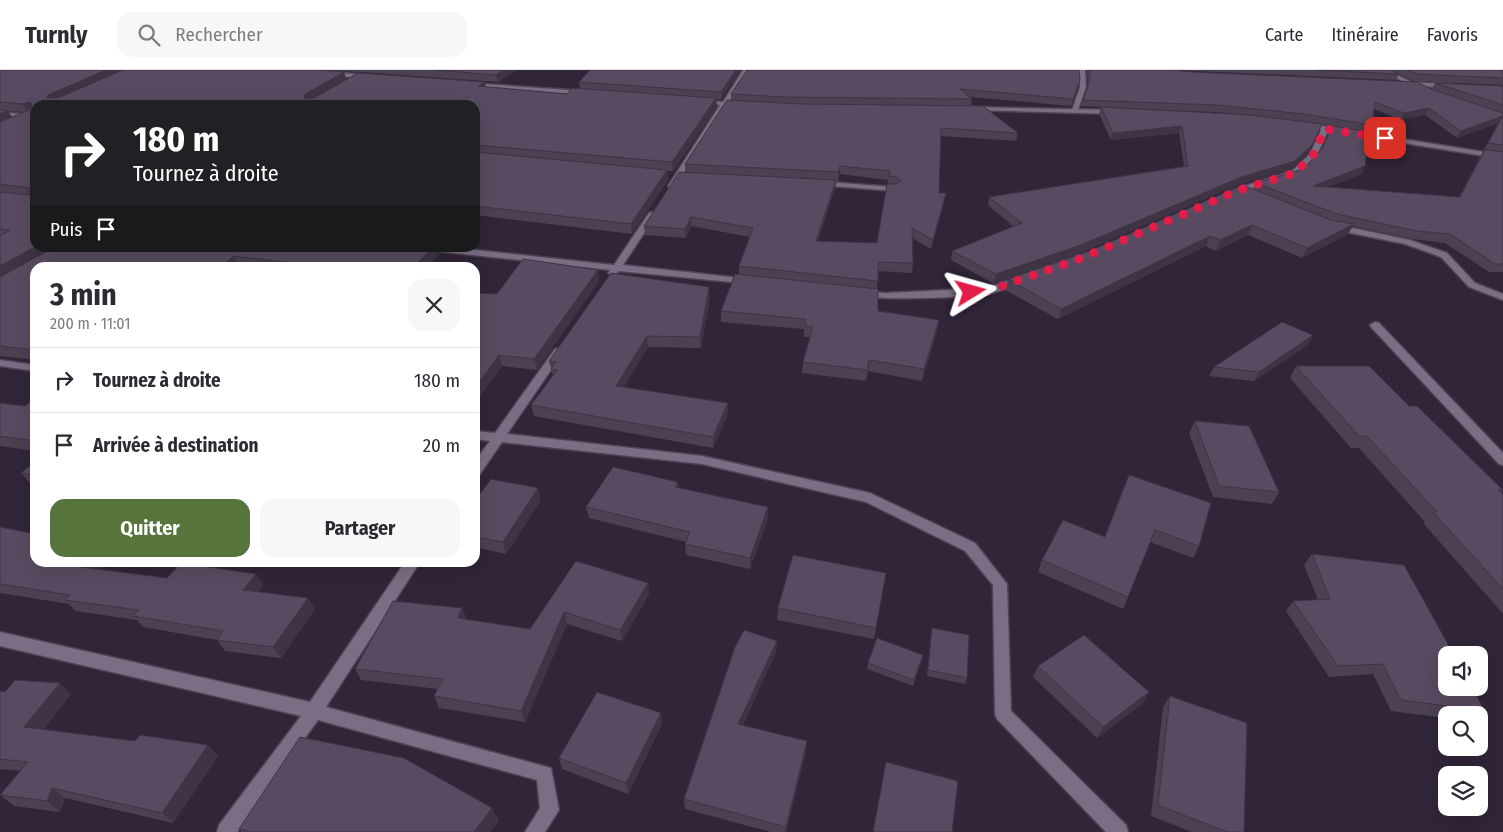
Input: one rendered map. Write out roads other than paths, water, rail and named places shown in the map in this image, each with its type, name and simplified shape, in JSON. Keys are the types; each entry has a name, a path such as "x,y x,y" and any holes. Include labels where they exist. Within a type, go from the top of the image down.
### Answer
{"street":[{"path":"668,192 746,70"},
{"path":"1075,110 1083,87 1082,70"},
{"path":"1382,70 1430,92"},
{"path":"314,73 379,78"},
{"path":"352,81 360,76"},
{"path":"458,84 596,94"},
{"path":"1395,84 1454,86"},
{"path":"694,101 750,105"},
{"path":"959,109 1122,112"},
{"path":"0,114 30,116"},
{"path":"14,123 30,117"},
{"path":"1291,124 1503,157"},
{"path":"1221,198 1239,190 1295,173 1313,155 1325,129"},
{"path":"812,182 894,189"},
{"path":"1239,190 1257,197"},
{"path":"605,285 657,207"},
{"path":"1321,222 1406,242 1444,255 1472,285 1503,297"},
{"path":"472,252 760,283"},
{"path":"846,292 885,296 988,291 1035,275"},
{"path":"1375,326 1503,461"},
{"path":"480,464 565,341"},
{"path":"0,363 30,367"},
{"path":"480,436 702,460 870,498 970,547 1000,584 1003,714 1119,832"},
{"path":"226,832 314,711 411,567"},
{"path":"0,640 314,711 544,774 550,810 534,832"}]}
